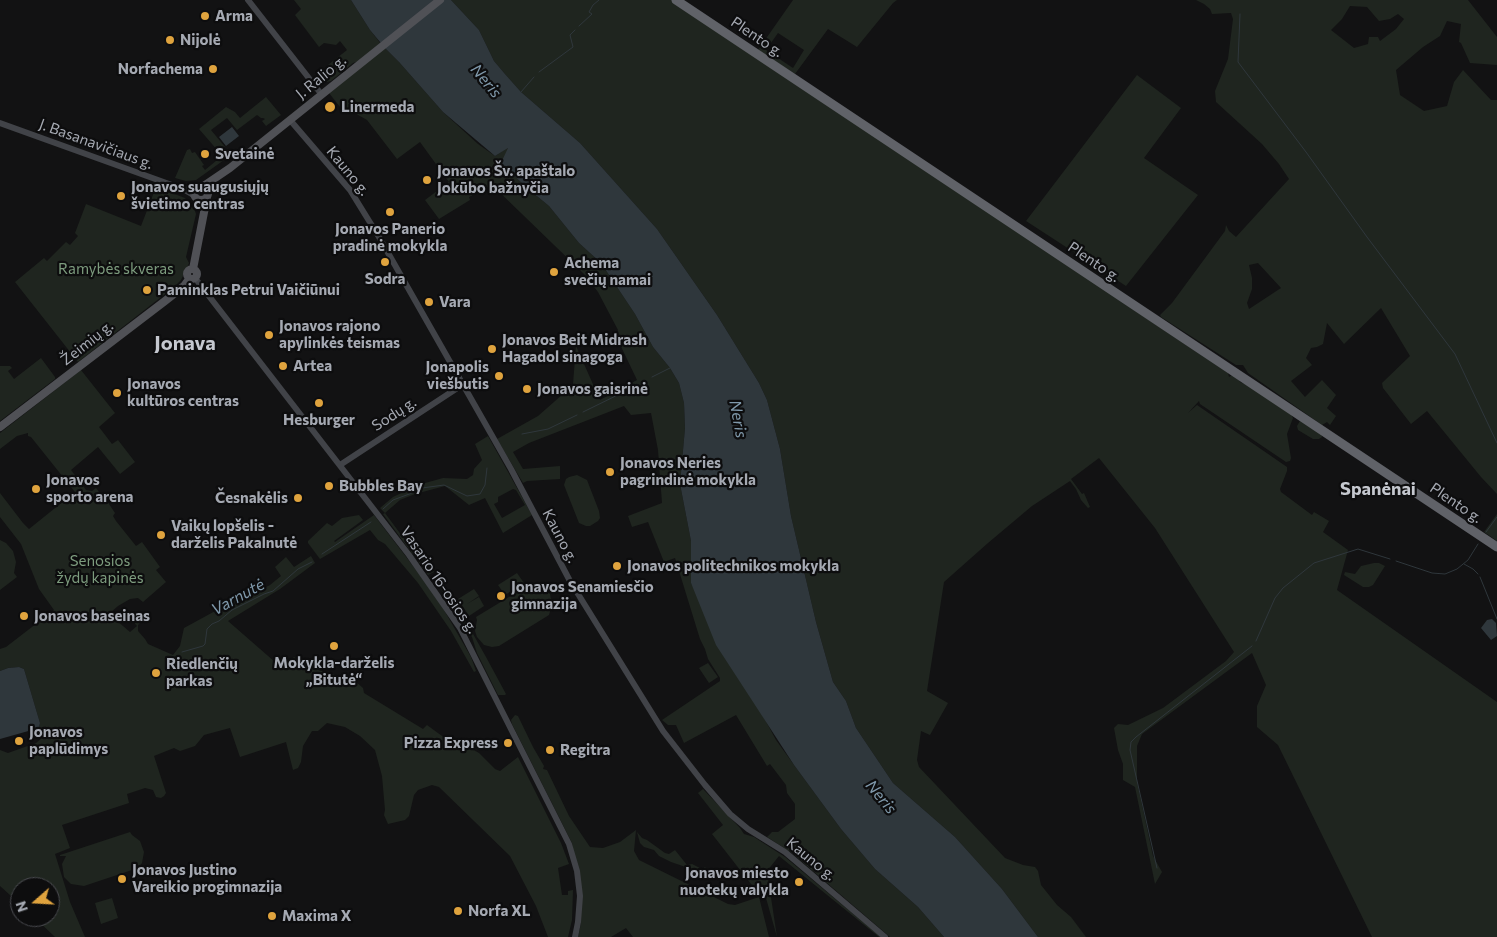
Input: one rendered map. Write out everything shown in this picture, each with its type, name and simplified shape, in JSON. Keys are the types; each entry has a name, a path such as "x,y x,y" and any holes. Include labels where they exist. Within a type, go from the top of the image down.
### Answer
{"highway":[{"name":"Plento g.","path":"676,0 1497,547"}],"main road":[{"path":"248,0 322,95"},
{"name":"J. Ralio g.","path":"201,193 220,175 440,0"},
{"name":"Kauno g.","path":"290,120 350,190 388,251 519,483 574,588 643,701 682,756 720,804 739,822 785,852 885,937"},
{"name":"J. Basanavičiaus g.","path":"0,123 183,189 201,193"},
{"path":"192,278 196,272 193,269 203,216 201,193"},
{"name":"Žeimių g.","path":"0,427 165,301 192,278"},
{"name":"Vasario 16-osios g.","path":"192,278 340,465 427,580 460,628 565,834 576,865 579,888 579,913 575,937"},
{"name":"Sodų g.","path":"340,465 462,385"}],"green space":[{"path":"294,0 351,0 381,44 331,81 321,83 317,81 332,70 328,65 347,50 340,41 336,45 324,43 319,47 295,15 301,9"},
{"path":"451,0 672,0 1228,373 1229,377 1232,375 1239,379 1240,382 1250,386 1291,414 1293,418 1287,434 1291,458 1290,461 1286,462 1200,404 1199,401 1188,413 1197,405 1287,467 1280,489 1281,492 1312,515 1314,512 1329,521 1323,532 1348,550 1337,590 1497,702 1497,937 1372,937 1278,745 1257,727 1257,706 1266,685 1252,653 1142,734 1137,746 1137,782 1153,856 1162,872 1155,884 1135,787 1123,780 1123,764 1114,728 1118,724 1128,725 1163,708 1226,661 1234,652 1155,528 1099,458 1071,479 1082,494 1084,493 1090,507 1088,508 1081,500 1070,481 1032,506 944,582 927,691 948,703 930,735 921,731 917,760 919,767 1005,858 1023,865 1035,867 1038,871 1041,885 1057,905 1071,917 1086,937 1038,937 1002,889 955,837 893,783 856,728 846,701 833,682 816,622 791,516 780,449 767,400 759,383 717,315 657,229 580,143 521,92 494,61 479,30"},
{"path":"793,0 897,0 857,47 828,29 795,74 758,50","holes":["778,33 804,50 793,68 766,50"]},
{"path":"1196,0 1468,0 1497,37 1497,65 1470,63 1459,42 1461,24 1447,21 1440,36 1423,47 1396,70 1400,95 1424,111 1447,106 1454,82 1463,70 1491,100 1497,100 1497,494 1427,411 1411,424 1383,388 1382,383 1410,356 1381,308 1344,344 1327,323 1323,344 1311,348 1306,358 1312,365 1291,381 1305,397 1322,380 1336,395 1327,408 1336,416 1330,425 1327,422 1322,425 1248,373 1243,365 1236,365 1161,317 1160,315 1172,303 1225,231 1226,225 1229,231 1236,237 1289,179 1262,144 1216,102 1215,91 1228,59 1233,19 1231,13 1212,14 1210,9","holes":["1350,6 1367,7 1379,21 1390,19 1398,14 1404,19 1396,29 1380,41 1378,37 1369,37 1368,44 1354,48 1331,30 1342,19","1258,263 1281,288 1249,309 1247,303 1252,289 1249,265"]},
{"path":"385,48 443,112 478,144 495,156 509,147 505,167 549,206 579,243 601,263 635,314 653,347 670,368 679,383 684,403 685,428 680,484 691,541 691,583 776,740 841,829 875,869 918,907 944,937 890,937 792,853 767,837 772,832 778,832 795,819 795,804 787,793 786,785 770,764 767,766 736,715 684,743 676,725 668,725 662,720 720,681 720,678 708,659 700,639 675,558 664,562 648,522 632,527 628,516 662,503 658,450 651,413 631,415 624,406 529,443 513,452 523,469 560,466 560,479 527,481 523,483 497,439 538,416 571,387 573,384 576,346 600,400 637,380 616,336 618,330 598,292 584,274 492,185 469,197 470,200 439,219 425,200 449,182 420,142 397,159 367,120 344,107 340,107 329,93"},
{"path":"1137,75 1181,108 1144,158 1198,195 1126,286 1026,221"},
{"path":"266,97 281,115 266,126 262,121 265,119 257,115 237,130 227,118 211,130 225,147 219,152 199,129 226,107 235,112 240,118"},
{"path":"190,149 192,153 195,152 204,165 202,166 205,170 228,151 231,155 196,180 186,181 175,178 187,150"},
{"name":"Ramybės skveras","path":"156,187 185,198 194,208 196,214 186,257 189,263 185,272 181,280 174,287 78,362 15,282 44,258 47,261 66,242 70,245 78,236 75,233 86,204 141,226"},
{"path":"41,358 55,379 0,421 0,366 10,366 12,368 8,371 14,379"},
{"name":"Senosios žydų kapinės","path":"81,370 115,413 99,427 112,444 118,440 135,462 120,474 98,447 71,470 86,490 92,491 96,488 101,492 115,513 113,516 116,521 136,546 142,542 160,567 156,570 166,582 143,602 138,598 130,599 110,613 130,632 137,626 133,621 136,614 142,621 138,625 138,631 148,644 173,655 180,646 184,628 217,610 253,585 258,591 270,585 281,576 275,567 286,557 294,567 311,556 315,563 280,589 228,621 283,669 294,657 302,665 355,681 363,688 364,693 423,729 427,725 457,747 461,743 479,753 495,769 500,771 518,757 561,843 569,864 558,868 562,895 568,895 568,891 573,890 572,920 568,937 548,937 536,906 510,856 439,787 432,785 418,790 414,795 409,816 405,820 388,824 384,815 382,776 375,750 360,736 345,727 327,723 318,731 312,731 303,746 301,762 298,768 293,770 286,742 240,757 230,728 204,735 195,746 180,751 174,748 154,756 166,793 161,798 156,797 153,790 145,788 127,794 129,803 62,825 70,848 55,854 70,902 85,937 55,937 44,927 60,927 60,877 10,877 10,895 0,886 0,750 8,753 36,743 43,737 24,669 19,667 0,671 0,649 6,647 54,610 39,589 21,544 0,517 0,493 29,529 75,492 31,437 28,436 28,433 17,436 0,449 0,433"},
{"path":"1300,421 1321,434 1322,437 1313,439 1298,430 1297,426"},
{"path":"488,436 532,515 503,533 485,498 469,505 445,486 400,500 385,513 380,508 393,497 418,485 443,478 467,479 473,475 474,469 482,460 475,444","holes":["513,489 516,490 525,505 502,518 494,504 498,502 498,497"]},
{"path":"577,475 587,480 599,511 600,518 590,526 579,523 564,485 566,479"},
{"path":"385,513 416,555 421,552 434,572 428,575 383,514"},
{"path":"1497,514 1497,541 1484,532"},
{"path":"359,515 363,520 334,541 374,515 444,610 471,657 476,671 474,672 451,631 418,583 385,544 378,540 370,530 320,559 308,543 327,523 332,526 342,518"},
{"path":"0,540 6,543 13,551 16,562 14,573 17,577 0,590"},
{"path":"1374,563 1385,566 1373,585 1369,587 1363,587 1344,575 1345,572 1355,574 1361,566"},
{"path":"517,573 524,583 505,595 498,585"},
{"path":"437,576 459,609 505,695 498,695 477,653 472,637 434,579"},
{"path":"532,583 534,586 542,588 550,594 552,605 549,615 499,646 484,645 477,637 475,631 476,617"},
{"path":"474,589 479,596 467,604 479,597 484,606 469,616 458,599"},
{"path":"708,663 718,677 709,683 699,668"},
{"path":"515,715 518,716 544,766 543,769 547,770 569,816 590,847 603,848 620,842 636,830 634,851 639,860 728,904 735,905 759,897 769,937 633,937 626,928 611,937 578,937 581,923 572,843 512,724 511,720"},
{"path":"703,789 744,834 754,837 785,857 881,937 779,856 767,871 777,937 764,891 758,893 712,834 723,825 698,793"},
{"path":"130,832 140,841 144,852 142,863 138,868 84,886 71,884 64,877 62,864 66,856 60,855"},
{"path":"637,832 642,838 665,853 669,854 675,850 687,865 692,864 702,869 705,867 709,875 659,856 654,850 644,847 640,843"},
{"path":"112,898 118,918 101,924 95,903"}],"water":[{"name":"Neris","path":"351,0 451,0 479,30 494,61 521,92 580,143 657,229 717,315 759,383 767,400 780,449 791,516 816,622 833,682 846,701 856,728 893,783 955,837 1002,889 1038,937 944,937 918,907 875,869 841,829 794,765 716,645 691,583 691,541 680,484 685,428 684,403 679,383 653,347 635,314 601,263 579,243 549,206 505,167 500,165 508,148 495,156 443,112 370,30"},
{"path":"232,127 239,136 226,146 219,137"},
{"path":"1492,619 1496,623 1497,636 1491,640 1481,628 1487,620"},
{"path":"19,667 24,669 40,723 39,728 0,739 0,671"}],"waterway":[{"path":"579,26 592,14 589,12 599,0"},
{"path":"1240,14 1238,62 1455,354 1497,443"},
{"path":"539,72 573,47 570,35 575,30"},
{"path":"521,92 534,77"},
{"name":"Varnutė","path":"652,377 672,367"},
{"name":"Varnutė","path":"583,412 636,386"},
{"name":"Varnutė","path":"522,434 548,429 577,415"},
{"name":"Varnutė","path":"383,509 393,500 422,488 444,485 467,496 480,494 485,485 487,468"},
{"path":"1486,532 1497,517"},
{"name":"Varnutė","path":"322,554 371,522"},
{"path":"1396,561 1432,573 1445,574 1457,569 1468,560 1478,544"},
{"path":"1256,641 1275,598 1283,588 1314,563 1358,549 1390,559"},
{"name":"Varnutė","path":"182,652 203,646 207,629 212,624 219,621 232,610 273,591 298,569 312,562"},
{"path":"1464,564 1478,574"},
{"path":"1480,577 1497,619"},
{"path":"1157,868 1130,750 1131,742 1252,646"}],"place":[{"name":"Arma","path":"205,16"},
{"name":"Nijolė","path":"170,40"},
{"name":"Norfachema","path":"213,69"},
{"name":"Linermeda","path":"330,107"},
{"name":"Svetainė","path":"205,154"},
{"name":"Jonavos Šv. apaštalo Jokūbo bažnyčia","path":"427,180"},
{"name":"Jonavos suaugusiųjų švietimo centras","path":"121,196"},
{"name":"Jonavos Panerio pradinė mokykla","path":"390,212"},
{"name":"Sodra","path":"385,262"},
{"name":"Achema svečių namai","path":"554,272"},
{"name":"Paminklas Petrui Vaičiūnui","path":"147,290"},
{"name":"Vara","path":"429,302"},
{"name":"Jonavos rajono apylinkės teismas","path":"269,335"},
{"name":"Jonavos Beit Midrash Hagadol sinagoga","path":"492,349"},
{"name":"Artea","path":"283,366"},
{"name":"Jonapolis viešbutis","path":"499,376"},
{"name":"Jonavos gaisrinė","path":"527,389"},
{"name":"Jonavos kultūros centras","path":"117,393"},
{"name":"Hesburger","path":"319,403"},
{"name":"Jonavos Neries pagrindinė mokykla","path":"610,472"},
{"name":"Bubbles Bay","path":"329,486"},
{"name":"Jonavos sporto arena","path":"36,489"},
{"name":"Česnakėlis","path":"298,498"},
{"name":"Vaikų lopšelis - darželis Pakalnutė","path":"161,535"},
{"name":"Jonavos politechnikos mokykla","path":"617,566"},
{"name":"Jonavos Senamiesčio gimnazija","path":"501,596"},
{"name":"Jonavos baseinas","path":"24,616"},
{"name":"Mokykla-darželis „Bitutė“","path":"334,646"},
{"name":"Riedlenčių parkas","path":"156,673"},
{"name":"Jonavos paplūdimys","path":"19,741"},
{"name":"Pizza Express","path":"508,743"},
{"name":"Regitra","path":"550,750"},
{"name":"Jonavos Justino Vareikio progimnazija","path":"122,879"},
{"name":"Jonavos miesto nuotekų valykla","path":"799,882"},
{"name":"Norfa XL","path":"458,911"},
{"name":"Maxima X","path":"272,916"}],"district":[{"name":"Jonava","path":"185,343"},
{"name":"Spanėnai","path":"1378,489"}]}
